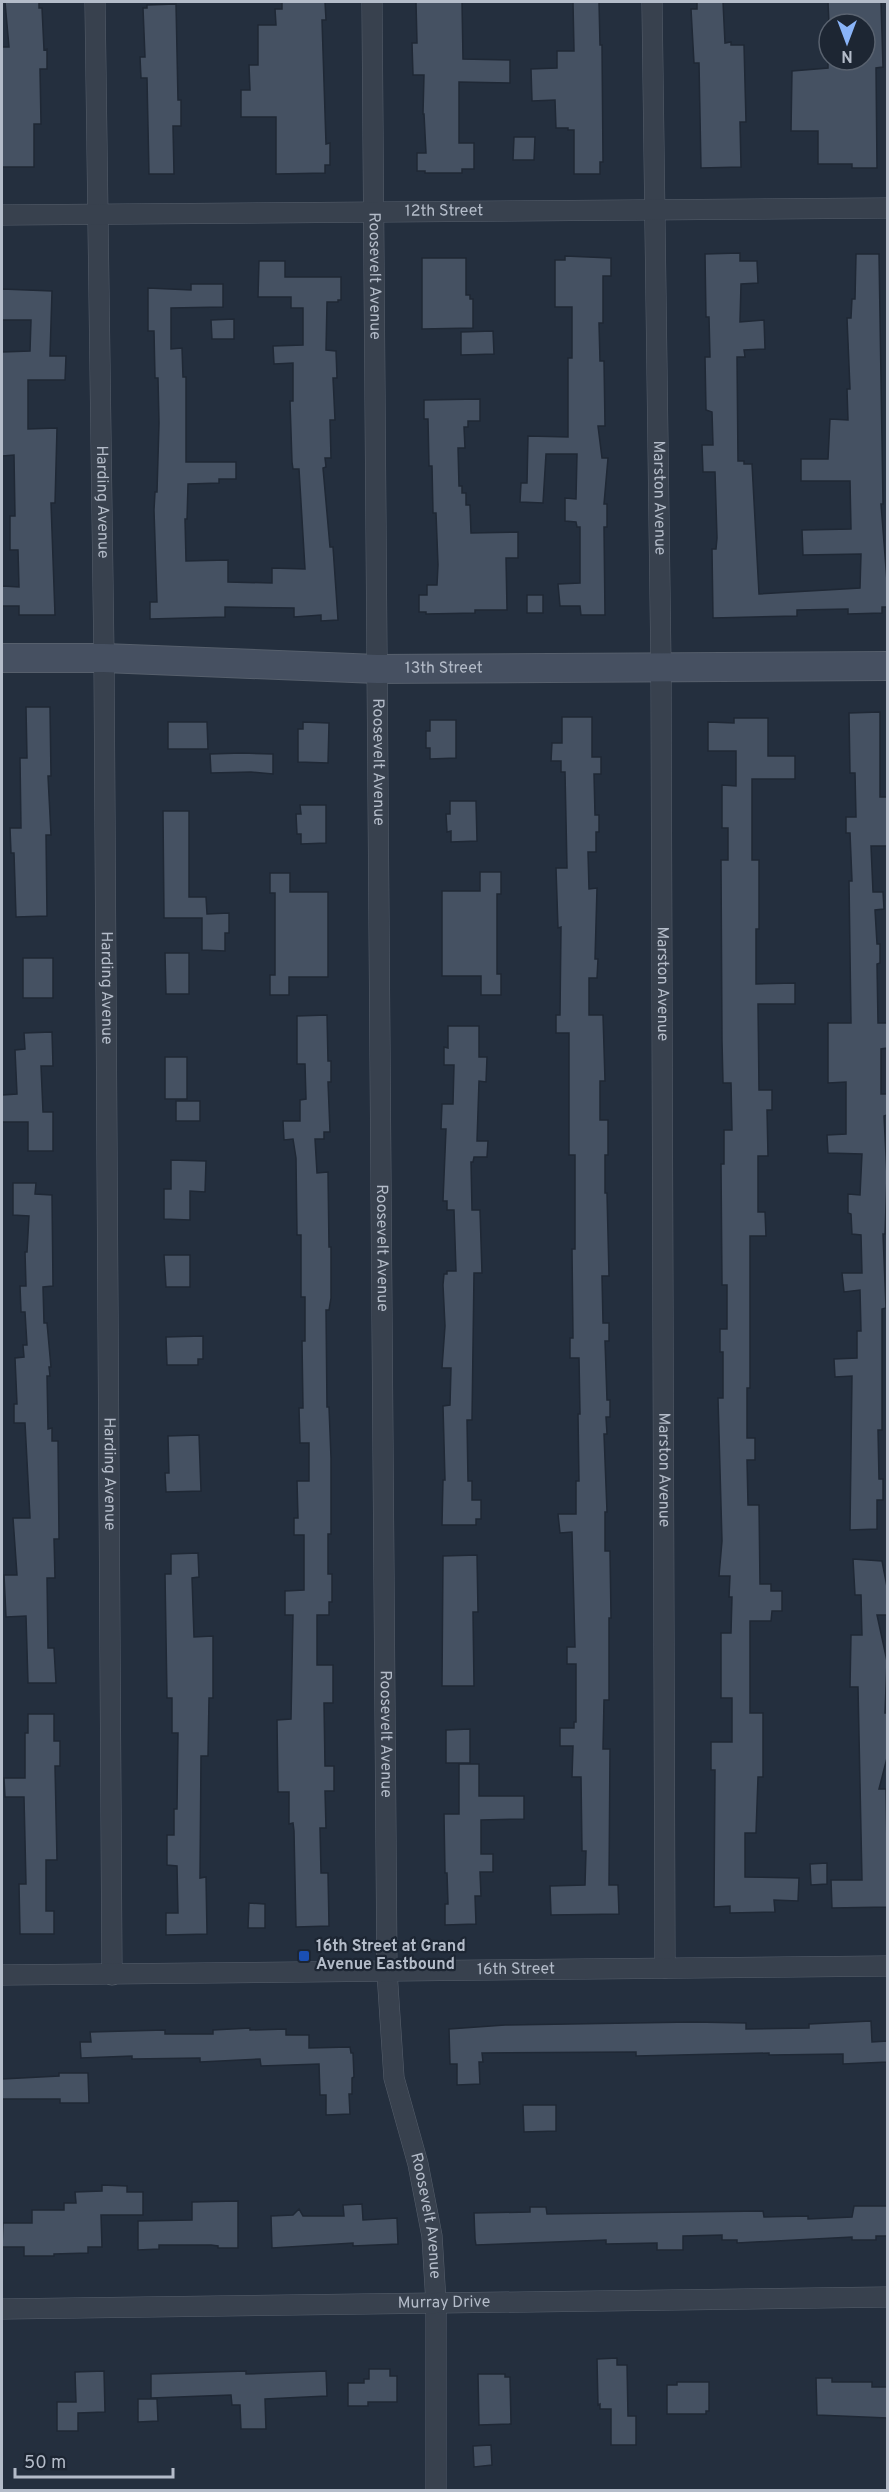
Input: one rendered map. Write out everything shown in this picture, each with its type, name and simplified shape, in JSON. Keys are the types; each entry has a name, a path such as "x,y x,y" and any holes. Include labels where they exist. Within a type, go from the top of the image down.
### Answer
{"main road":[{"name":"13th Street","path":"2,658 104,658 377,669 888,666"}],"street":[{"name":"Harding Avenue","path":"95,2 96,214 104,658 112,1975"},
{"name":"Roosevelt Avenue","path":"372,2 387,1972 394,2078 418,2164 432,2236 436,2303 436,2490"},
{"name":"Marston Avenue","path":"652,2 661,667 665,1968"},
{"name":"12th Street","path":"2,215 888,208"},
{"name":"16th Street","path":"2,1975 888,1966"},
{"name":"Murray Drive","path":"2,2309 888,2297"}],"building":[{"path":"5,2 39,2 39,8 42,8 47,69 40,69 41,124 34,124 34,167 2,167 2,47 9,47"},
{"path":"282,2 325,2 326,20 322,20 326,144 330,143 330,165 325,165 325,173 276,174 276,117 241,117 241,90 250,90 249,65 258,65 258,25 276,25 275,9 282,9"},
{"path":"416,2 462,2 463,59 510,60 510,83 459,82 459,143 474,143 474,169 462,169 462,173 417,171 417,153 426,153 423,114 424,75 413,75 412,43 417,43"},
{"path":"573,2 599,2 600,45 602,45 603,162 600,162 600,174 574,174 574,130 556,128 555,100 532,101 531,69 557,68 557,51 574,51"},
{"path":"697,2 723,2 725,43 744,45 746,122 740,122 741,167 701,168 699,63 694,63 691,9 697,9"},
{"path":"828,2 881,2 883,67 877,68 877,12 828,12"},
{"path":"176,4 178,100 181,100 181,126 173,126 174,174 149,174 147,78 141,78 140,57 145,57 143,8 147,8 147,5"},
{"path":"817,69 817,72 876,72 877,168 852,168 852,164 818,164 818,131 791,131 792,71"},
{"path":"514,137 535,137 534,160 513,160"},
{"path":"740,253 740,261 757,261 758,283 741,284 740,322 764,320 765,349 744,350 745,357 737,357 738,461 752,464 759,594 860,588 861,554 803,555 802,530 851,529 850,481 801,481 801,459 828,459 830,419 848,420 847,389 850,389 847,318 851,318 852,299 855,299 856,254 879,254 883,504 881,504 888,594 888,607 882,607 882,613 848,614 848,609 797,610 797,616 713,618 712,549 716,549 717,538 715,472 703,472 702,445 713,445 712,412 706,410 705,357 710,357 709,317 706,317 705,254"},
{"path":"565,256 611,258 611,276 603,276 603,323 599,323 600,361 604,361 605,426 598,426 602,458 608,458 604,504 607,504 607,527 604,527 605,615 581,615 580,606 560,606 558,584 580,583 580,527 577,527 576,522 565,521 565,498 576,499 577,454 546,454 543,503 520,502 521,483 527,483 528,436 568,437 568,358 572,358 572,307 555,307 555,260 565,260"},
{"path":"422,258 466,258 466,295 470,295 470,299 473,299 473,328 422,329"},
{"path":"259,261 285,261 285,277 341,277 341,300 327,302 326,350 336,351 337,378 333,378 335,420 330,420 331,458 325,458 326,467 323,468 330,547 333,547 338,620 321,621 321,615 294,617 294,608 225,607 225,617 150,619 150,602 157,602 154,510 155,492 157,492 159,423 154,331 148,331 148,288 191,290 191,284 223,284 223,307 171,308 171,349 182,348 183,377 186,377 186,462 236,462 236,479 219,479 219,483 188,484 187,519 185,519 186,561 228,560 228,582 272,583 272,568 305,569 299,469 293,469 292,462 290,401 293,401 293,363 274,364 273,346 303,345 303,308 291,308 291,297 258,297"},
{"path":"2,289 52,291 50,356 66,356 65,380 28,380 28,429 57,428 55,503 51,503 55,615 19,615 19,606 2,606 2,586 19,587 18,550 10,550 10,516 15,516 14,455 2,456 2,352 30,351 31,320 2,320"},
{"path":"234,319 234,339 212,339 211,320"},
{"path":"493,331 494,354 461,355 461,332"},
{"path":"480,399 480,421 468,421 468,427 464,427 465,448 458,448 459,486 462,486 462,493 466,493 466,505 470,505 471,533 518,532 518,558 506,558 507,610 426,614 426,612 419,612 419,595 427,595 427,585 437,585 438,565 436,513 433,513 432,466 429,466 428,419 424,419 424,400"},
{"path":"527,595 543,595 543,613 527,613"},
{"path":"26,707 50,707 51,776 48,776 51,835 46,835 47,916 16,917 14,853 11,853 10,828 21,828 20,758 27,758"},
{"path":"880,712 880,797 888,797 888,846 871,846 873,892 883,892 884,909 875,910 877,944 880,944 880,963 877,964 878,1023 888,1023 887,1048 881,1049 881,1094 887,1094 887,1115 884,1116 887,1176 885,1234 883,1234 886,1308 882,1309 882,1430 878,1430 879,1479 883,1479 883,1500 877,1500 877,1529 850,1530 852,1376 835,1377 834,1359 857,1358 857,1331 861,1331 860,1290 844,1292 842,1273 862,1273 861,1235 852,1234 851,1214 848,1213 848,1194 860,1195 862,1154 828,1153 827,1135 846,1134 846,1082 828,1083 828,1023 851,1023 849,881 852,881 850,833 846,833 846,817 856,817 855,773 850,773 849,713"},
{"path":"562,717 592,717 592,757 601,757 601,774 594,774 595,815 599,815 599,832 596,832 596,852 588,852 589,889 597,888 595,959 598,959 597,978 589,978 589,1015 603,1015 605,1081 600,1081 600,1120 608,1120 605,1193 607,1193 609,1276 602,1276 603,1323 609,1323 609,1341 605,1341 607,1400 610,1400 610,1417 606,1417 607,1434 604,1434 607,1512 605,1512 605,1551 610,1551 611,1618 609,1618 609,1700 604,1700 603,1749 610,1749 609,1885 618,1885 619,1914 551,1915 550,1886 585,1885 586,1851 582,1851 581,1777 572,1777 573,1746 560,1746 560,1728 574,1728 574,1722 576,1722 576,1664 567,1664 567,1647 575,1647 572,1532 560,1533 558,1514 576,1514 576,1481 579,1481 578,1414 580,1414 579,1358 570,1358 570,1338 573,1338 572,1249 575,1249 575,1155 569,1155 569,1033 556,1033 556,1015 560,1015 561,927 558,928 556,868 567,868 565,772 561,772 561,761 551,761 552,743 562,743"},
{"path":"734,718 768,718 768,756 795,756 795,779 752,779 752,860 759,860 756,984 795,983 795,1004 758,1004 759,1090 772,1090 772,1110 767,1110 768,1156 758,1156 758,1212 765,1212 766,1236 750,1236 750,1388 747,1388 747,1438 755,1438 755,1460 747,1460 748,1505 759,1505 760,1584 771,1584 771,1591 782,1591 782,1611 772,1611 771,1621 750,1621 750,1713 763,1713 763,1777 758,1777 756,1833 745,1833 745,1877 799,1878 798,1901 774,1900 775,1912 730,1913 730,1906 714,1907 715,1770 711,1770 711,1742 732,1742 732,1698 721,1698 721,1633 731,1633 732,1597 729,1597 730,1576 719,1576 722,1541 718,1398 723,1398 723,1352 720,1352 720,1329 727,1329 727,1285 722,1285 721,1164 724,1164 724,1130 732,1130 731,1083 723,1083 721,860 728,860 728,828 722,828 722,785 736,786 736,751 708,751 708,722 734,723"},
{"path":"430,720 456,720 456,758 430,759 430,748 426,748 426,731 430,731"},
{"path":"168,722 207,722 208,749 168,749"},
{"path":"303,722 329,723 328,763 298,762 298,729 303,729"},
{"path":"210,754 273,754 273,774 211,773"},
{"path":"450,801 476,801 477,841 451,842 451,831 447,832 446,814 450,814"},
{"path":"300,805 326,805 326,843 301,844 301,834 297,834 296,814 301,814"},
{"path":"163,811 189,811 189,897 206,897 207,914 229,913 229,933 225,933 225,951 202,950 202,918 164,918"},
{"path":"480,872 501,872 501,894 497,894 497,974 501,974 501,995 481,995 481,976 442,976 442,891 480,891"},
{"path":"270,873 290,873 290,892 328,892 328,977 289,977 289,995 270,995 270,975 275,975 275,893 270,893"},
{"path":"165,953 189,953 189,994 166,994"},
{"path":"23,958 53,958 53,998 23,998"},
{"path":"327,1015 328,1061 331,1061 331,1082 328,1082 330,1132 324,1132 324,1139 315,1139 317,1173 328,1172 329,1247 331,1247 331,1298 329,1310 326,1310 327,1407 329,1407 331,1458 331,1534 328,1534 328,1574 332,1574 332,1602 329,1602 329,1615 317,1615 317,1665 333,1665 333,1703 324,1703 325,1766 334,1766 334,1791 325,1791 326,1828 320,1828 321,1873 328,1873 329,1926 296,1927 294,1831 293,1823 289,1824 289,1792 278,1792 277,1720 291,1719 293,1615 285,1615 285,1591 304,1590 304,1535 294,1535 294,1518 298,1518 297,1481 309,1481 309,1443 300,1443 299,1408 303,1408 302,1341 305,1341 305,1297 301,1297 301,1235 297,1235 296,1158 293,1139 284,1140 283,1121 300,1121 300,1100 306,1099 305,1064 297,1064 297,1016"},
{"path":"448,1026 479,1026 479,1057 487,1057 486,1082 479,1081 477,1141 488,1141 487,1157 474,1157 471,1162 472,1210 480,1210 482,1273 474,1273 472,1420 467,1420 468,1481 472,1481 472,1500 481,1500 481,1519 476,1519 476,1525 442,1525 443,1480 445,1480 443,1406 450,1405 451,1368 442,1368 445,1326 443,1285 444,1274 447,1274 447,1271 456,1271 454,1210 447,1210 447,1201 443,1201 446,1129 441,1129 442,1104 453,1104 454,1065 444,1065 444,1047 448,1048"},
{"path":"52,1032 53,1066 41,1066 43,1112 53,1112 53,1151 28,1151 28,1122 2,1122 2,1095 17,1094 15,1050 25,1049 24,1033"},
{"path":"165,1057 187,1057 187,1099 165,1099"},
{"path":"176,1101 200,1101 200,1121 176,1121"},
{"path":"171,1160 206,1161 205,1192 190,1191 190,1220 164,1219 164,1189 171,1189"},
{"path":"13,1183 36,1183 35,1194 52,1195 53,1286 43,1287 44,1323 47,1323 51,1367 49,1367 50,1376 47,1376 48,1429 52,1428 52,1441 58,1441 59,1539 54,1539 55,1578 47,1578 48,1648 54,1648 56,1683 28,1683 26,1616 6,1617 4,1575 17,1575 13,1518 30,1518 25,1423 14,1423 14,1404 17,1404 15,1358 24,1357 23,1345 27,1345 25,1312 21,1312 20,1286 26,1286 25,1252 27,1252 29,1216 13,1215"},
{"path":"164,1255 190,1255 190,1287 166,1287"},
{"path":"203,1336 203,1359 198,1359 198,1365 167,1365 166,1337"},
{"path":"199,1435 201,1491 166,1492 165,1473 169,1473 168,1436"},
{"path":"198,1553 199,1577 192,1578 194,1637 213,1636 213,1698 209,1698 208,1756 201,1756 200,1878 206,1877 207,1934 166,1935 166,1913 178,1913 177,1866 167,1865 167,1835 174,1835 174,1809 177,1809 178,1733 172,1733 172,1698 167,1698 165,1574 171,1574 171,1554"},
{"path":"477,1555 478,1612 473,1612 474,1686 442,1686 443,1556"},
{"path":"853,1559 882,1561 888,1592 887,1615 877,1615 887,1661 885,1713 888,1713 888,1754 879,1789 886,1789 888,1907 832,1908 831,1880 862,1880 858,1687 850,1687 851,1635 862,1635 861,1595 855,1595"},
{"path":"28,1714 54,1714 54,1741 60,1741 60,1766 55,1766 57,1860 46,1860 46,1911 54,1911 54,1934 20,1934 19,1884 26,1884 24,1797 5,1797 4,1778 25,1778 25,1733 28,1733"},
{"path":"470,1729 470,1763 446,1763 446,1730"},
{"path":"459,1764 479,1764 479,1796 524,1796 524,1819 481,1820 481,1854 493,1854 493,1872 480,1872 481,1896 475,1896 476,1924 445,1925 445,1904 448,1904 444,1814 459,1814"},
{"path":"827,1863 827,1884 811,1885 810,1864"},
{"path":"249,1903 265,1904 265,1928 248,1928"},
{"path":"871,2021 872,2042 888,2041 888,2062 843,2064 843,2054 636,2056 636,2052 482,2053 483,2062 479,2062 480,2084 457,2085 457,2064 450,2064 449,2029 505,2025 693,2022 746,2023 746,2029 809,2028 809,2024"},
{"path":"250,2028 250,2030 286,2029 286,2035 309,2035 309,2048 350,2047 353,2053 354,2077 352,2078 352,2094 349,2094 350,2114 326,2115 326,2095 320,2095 319,2064 261,2066 260,2059 200,2062 200,2058 132,2059 132,2056 81,2058 80,2042 91,2042 90,2032 165,2030 165,2034 213,2034 213,2030"},
{"path":"59,2073 88,2073 89,2103 60,2103 60,2099 2,2099 2,2079 59,2076"},
{"path":"523,2105 556,2105 556,2131 524,2132"},
{"path":"102,2185 127,2186 127,2192 143,2192 143,2215 101,2215 102,2247 88,2247 88,2253 24,2256 24,2247 2,2247 3,2223 32,2223 32,2210 64,2210 64,2203 76,2203 75,2192 102,2191"},
{"path":"238,2201 238,2248 218,2248 218,2246 211,2245 159,2245 159,2249 138,2250 138,2221 192,2220 192,2202"},
{"path":"362,2204 363,2220 397,2218 398,2244 353,2246 353,2243 272,2248 271,2216 293,2215 299,2209 303,2216 344,2216 343,2205"},
{"path":"854,2206 888,2206 888,2236 876,2236 876,2240 852,2240 852,2237 737,2243 737,2240 722,2240 722,2235 683,2236 683,2250 657,2250 657,2243 606,2244 606,2240 476,2245 475,2239 474,2213 530,2212 530,2207 546,2207 547,2214 763,2211 764,2217 808,2216 808,2219 852,2217"},
{"path":"617,2358 617,2365 627,2365 628,2416 636,2416 636,2445 611,2445 611,2409 600,2409 600,2404 598,2405 597,2359"},
{"path":"369,2369 390,2369 390,2376 397,2376 397,2402 368,2402 368,2406 348,2406 348,2383 364,2383 364,2379 369,2379"},
{"path":"104,2371 105,2412 78,2413 78,2431 57,2431 57,2402 76,2402 75,2372"},
{"path":"246,2371 246,2374 326,2371 327,2396 265,2399 266,2429 241,2429 240,2405 232,2405 231,2395 151,2398 151,2374"},
{"path":"478,2374 505,2374 505,2377 510,2377 511,2424 479,2425"},
{"path":"816,2378 832,2378 832,2382 872,2382 872,2387 888,2387 888,2418 817,2415"},
{"path":"677,2382 709,2382 709,2411 706,2411 706,2414 667,2414 667,2385 677,2385"},
{"path":"138,2399 157,2399 158,2421 138,2422"},
{"path":"491,2445 492,2465 474,2467 473,2446"}],"place":[{"name":"16th Street at Grand Avenue Eastbound","path":"304,1956"}]}
